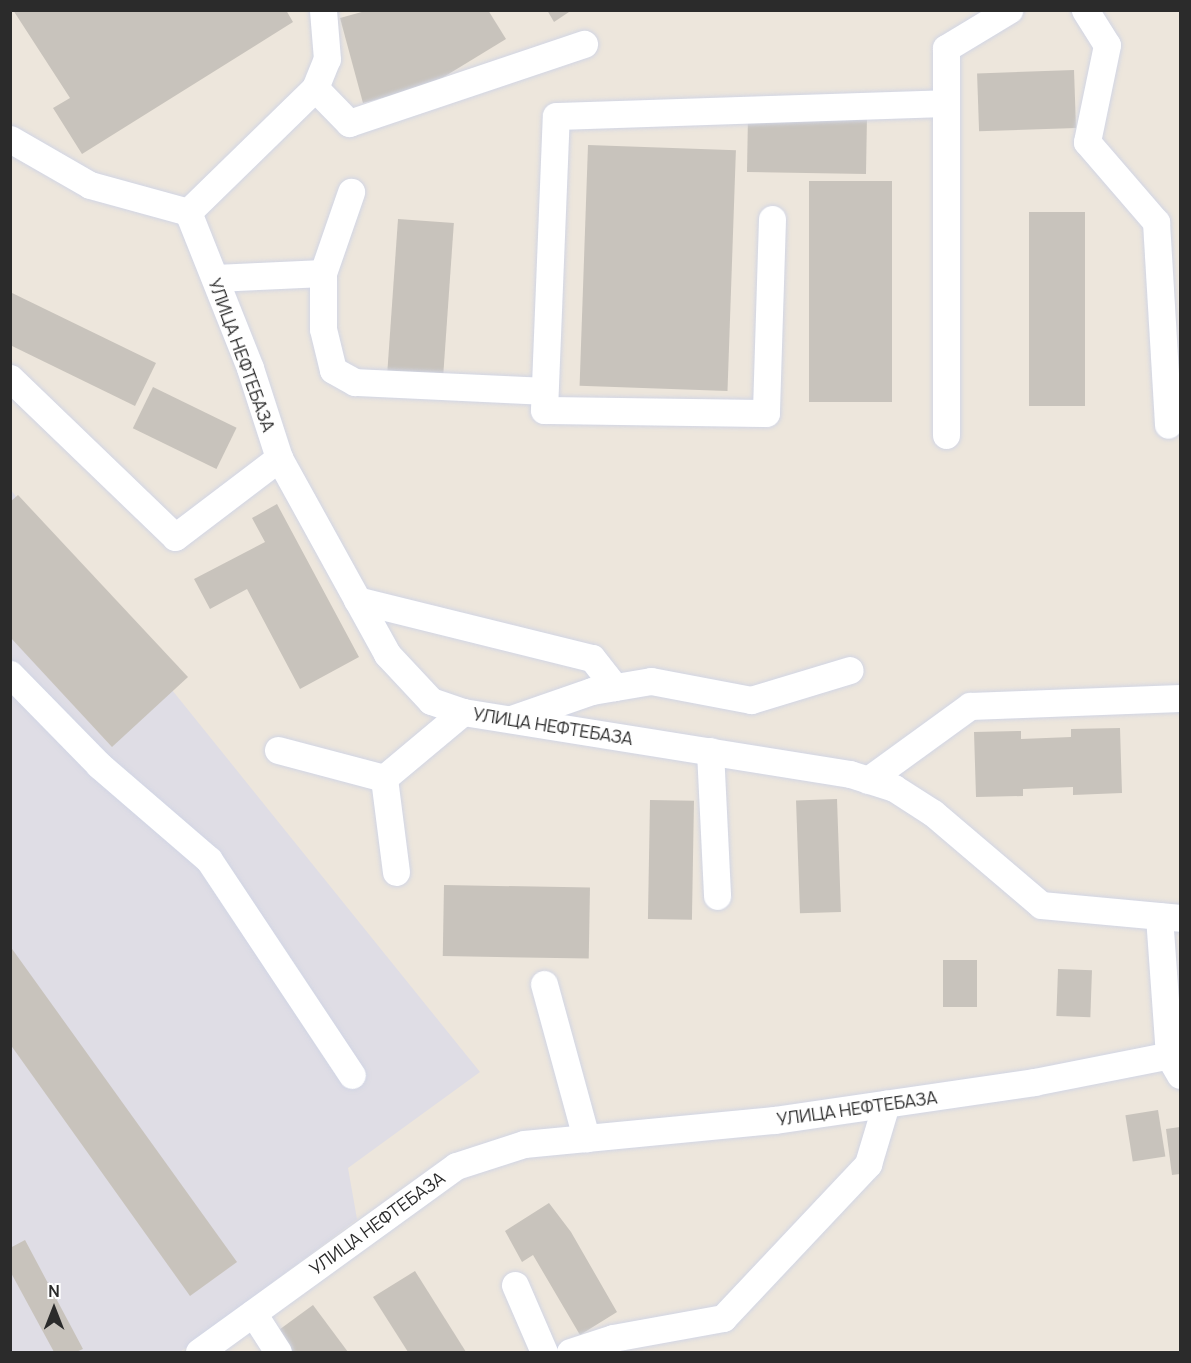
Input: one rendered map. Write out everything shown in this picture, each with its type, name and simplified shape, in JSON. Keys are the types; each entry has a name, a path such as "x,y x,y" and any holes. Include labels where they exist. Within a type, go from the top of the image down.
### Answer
{"street":[{"path":"10,139 90,185 188,212 315,88 327,59 324,10"},
{"path":"1084,10 1107,45 1086,142 1156,222 1168,425"},
{"path":"946,435 946,48 996,14"},
{"path":"315,88 349,123 584,44"},
{"path":"772,219 766,413 544,410 556,116 946,103"},
{"path":"351,192 324,273 324,329 333,370 355,382 544,391"},
{"name":"УЛИЦА НЕФТЕБАЗА","path":"188,212 279,459 387,654 414,686 431,701 464,712 710,751 868,780 894,788 933,813 1041,905 1170,917"},
{"path":"214,278 324,273"},
{"path":"10,378 175,537 279,459"},
{"path":"357,600 592,658 615,687"},
{"path":"510,719 615,687 651,681 751,700 850,670"},
{"path":"10,674 99,765 209,860 352,1075"},
{"path":"868,780 970,706 1180,698"},
{"path":"384,778 464,712"},
{"path":"278,750 384,778"},
{"path":"710,751 717,896"},
{"path":"384,778 396,872"},
{"path":"1170,917 1176,1061"},
{"path":"544,984 586,1138"},
{"name":"УЛИЦА НЕФТЕБАЗА","path":"199,1353 456,1166 524,1144 775,1120 1176,1061"},
{"path":"570,1353 613,1338 723,1318 868,1164 886,1104"},
{"path":"515,1285 543,1353"},
{"path":"254,1313 278,1353"}],"shaded area":[{"path":"10,489 480,1072 348,1168 357,1219 180,1352 11,1352"}],"building":[{"path":"13,10 286,10 293,22 82,154 53,108 70,98"},
{"path":"369,10 488,10 506,39 429,86 363,103 340,18"},
{"path":"547,10 572,10 554,22"},
{"path":"1074,70 1076,128 979,131 977,73"},
{"path":"748,115 867,117 866,174 747,172"},
{"path":"588,145 736,150 727,391 580,386"},
{"path":"809,181 892,181 892,402 809,402"},
{"path":"1029,212 1085,212 1085,406 1029,406"},
{"path":"398,219 454,223 443,376 387,372"},
{"path":"10,292 156,363 135,406 10,345"},
{"path":"153,387 237,428 216,469 133,428"},
{"path":"18,495 188,677 112,747 10,637 10,502"},
{"path":"277,504 359,657 300,689 247,589 210,609 194,579 265,542 252,518"},
{"path":"1120,728 1122,793 1073,795 1073,787 1023,789 1023,796 976,797 974,732 1021,731 1021,739 1071,737 1071,729"},
{"path":"837,799 841,912 800,913 796,800"},
{"path":"650,800 694,801 692,920 648,919"},
{"path":"444,885 590,888 589,959 443,956"},
{"path":"10,946 237,1262 190,1296 10,1044"},
{"path":"943,960 977,960 977,1007 943,1007"},
{"path":"1058,969 1092,970 1090,1017 1056,1016"},
{"path":"1158,1110 1165,1156 1133,1162 1125,1115"},
{"path":"1180,1127 1180,1174 1172,1175 1166,1129"},
{"path":"549,1203 571,1232 617,1312 580,1335 533,1255 522,1262 505,1231"},
{"path":"25,1240 83,1349 76,1352 54,1352 10,1271 10,1248"},
{"path":"415,1271 466,1352 408,1352 373,1297"},
{"path":"313,1305 348,1352 285,1352 272,1335"}]}
